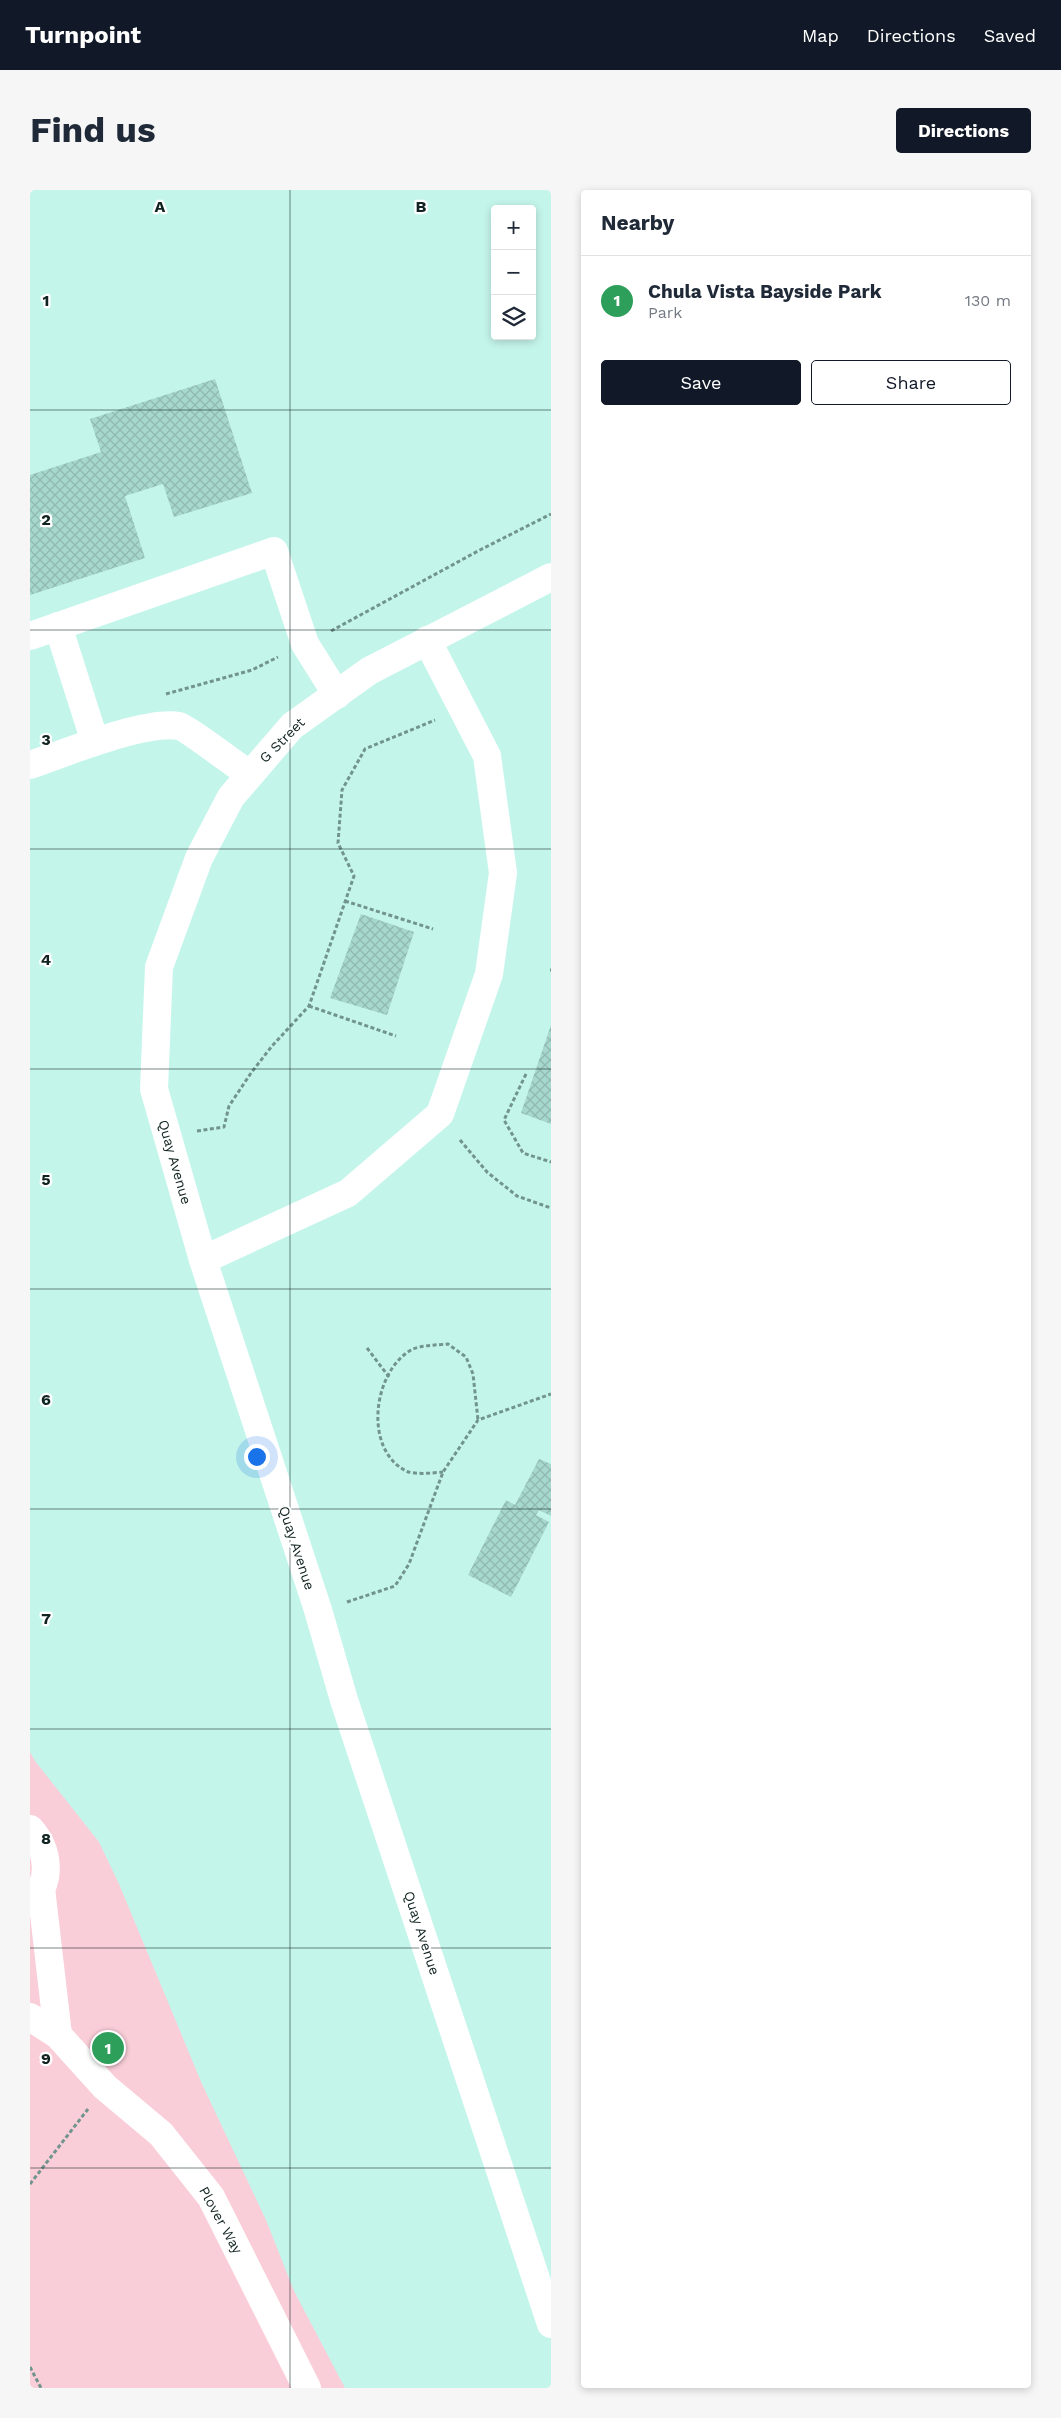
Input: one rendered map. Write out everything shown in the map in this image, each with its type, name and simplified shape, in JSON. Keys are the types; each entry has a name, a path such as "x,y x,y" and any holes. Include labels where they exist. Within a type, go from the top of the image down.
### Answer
{"street":[{"path":"30,636 274,551 305,644 337,695"},
{"name":"G Street","path":"30,765 95,742 152,726 180,726 249,774 292,726 370,671 551,577"},
{"path":"58,626 95,742"},
{"path":"203,1260 348,1193 440,1114 489,974 503,873 487,756 428,640"},
{"name":"Quay Avenue","path":"249,774 231,797 200,858 159,967 154,1089 203,1260 314,1601 344,1700 551,2324"},
{"path":"30,1829 38,1838 45,1852 46,1876 36,1895 58,2035"},
{"name":"Plover Way","path":"30,2017 58,2035 105,2087 161,2134 211,2197 307,2388"}],"path":[{"path":"194,1132 224,1127 229,1106 251,1073 272,1046 309,1006 354,876 338,843 342,790 365,749 438,719"},
{"path":"345,901 433,929"},
{"path":"309,1006 396,1036"},
{"path":"526,1074 504,1120 523,1153 551,1162"},
{"path":"460,1140 487,1172 517,1196 551,1208"},
{"path":"444,1472 407,1471 390,1458 379,1439 377,1418 379,1398 396,1364 411,1350 448,1344 466,1357 473,1374 478,1420"},
{"path":"367,1348 388,1377"},
{"path":"343,1603 395,1586 409,1564 444,1472 478,1420 551,1394"},
{"path":"30,2184 105,2087"},
{"path":"30,2367 41,2388"}],"shaded area":[{"path":"30,1752 35,1761 99,1842 119,1884 202,2084 266,2220 294,2291 345,2388 30,2388"}],"building":[{"path":"215,379 252,493 174,517 163,484 125,496 145,558 30,595 30,475 101,452 90,419"},
{"path":"361,914 414,932 387,1015 330,998"},
{"path":"551,1025 551,1124 521,1113"},
{"path":"539,1459 551,1464 551,1516 539,1510 536,1515 549,1522 511,1597 468,1575 506,1500 515,1505"}],"place":[{"name":"Chula Vista Bayside Park","path":"108,2048"}]}
